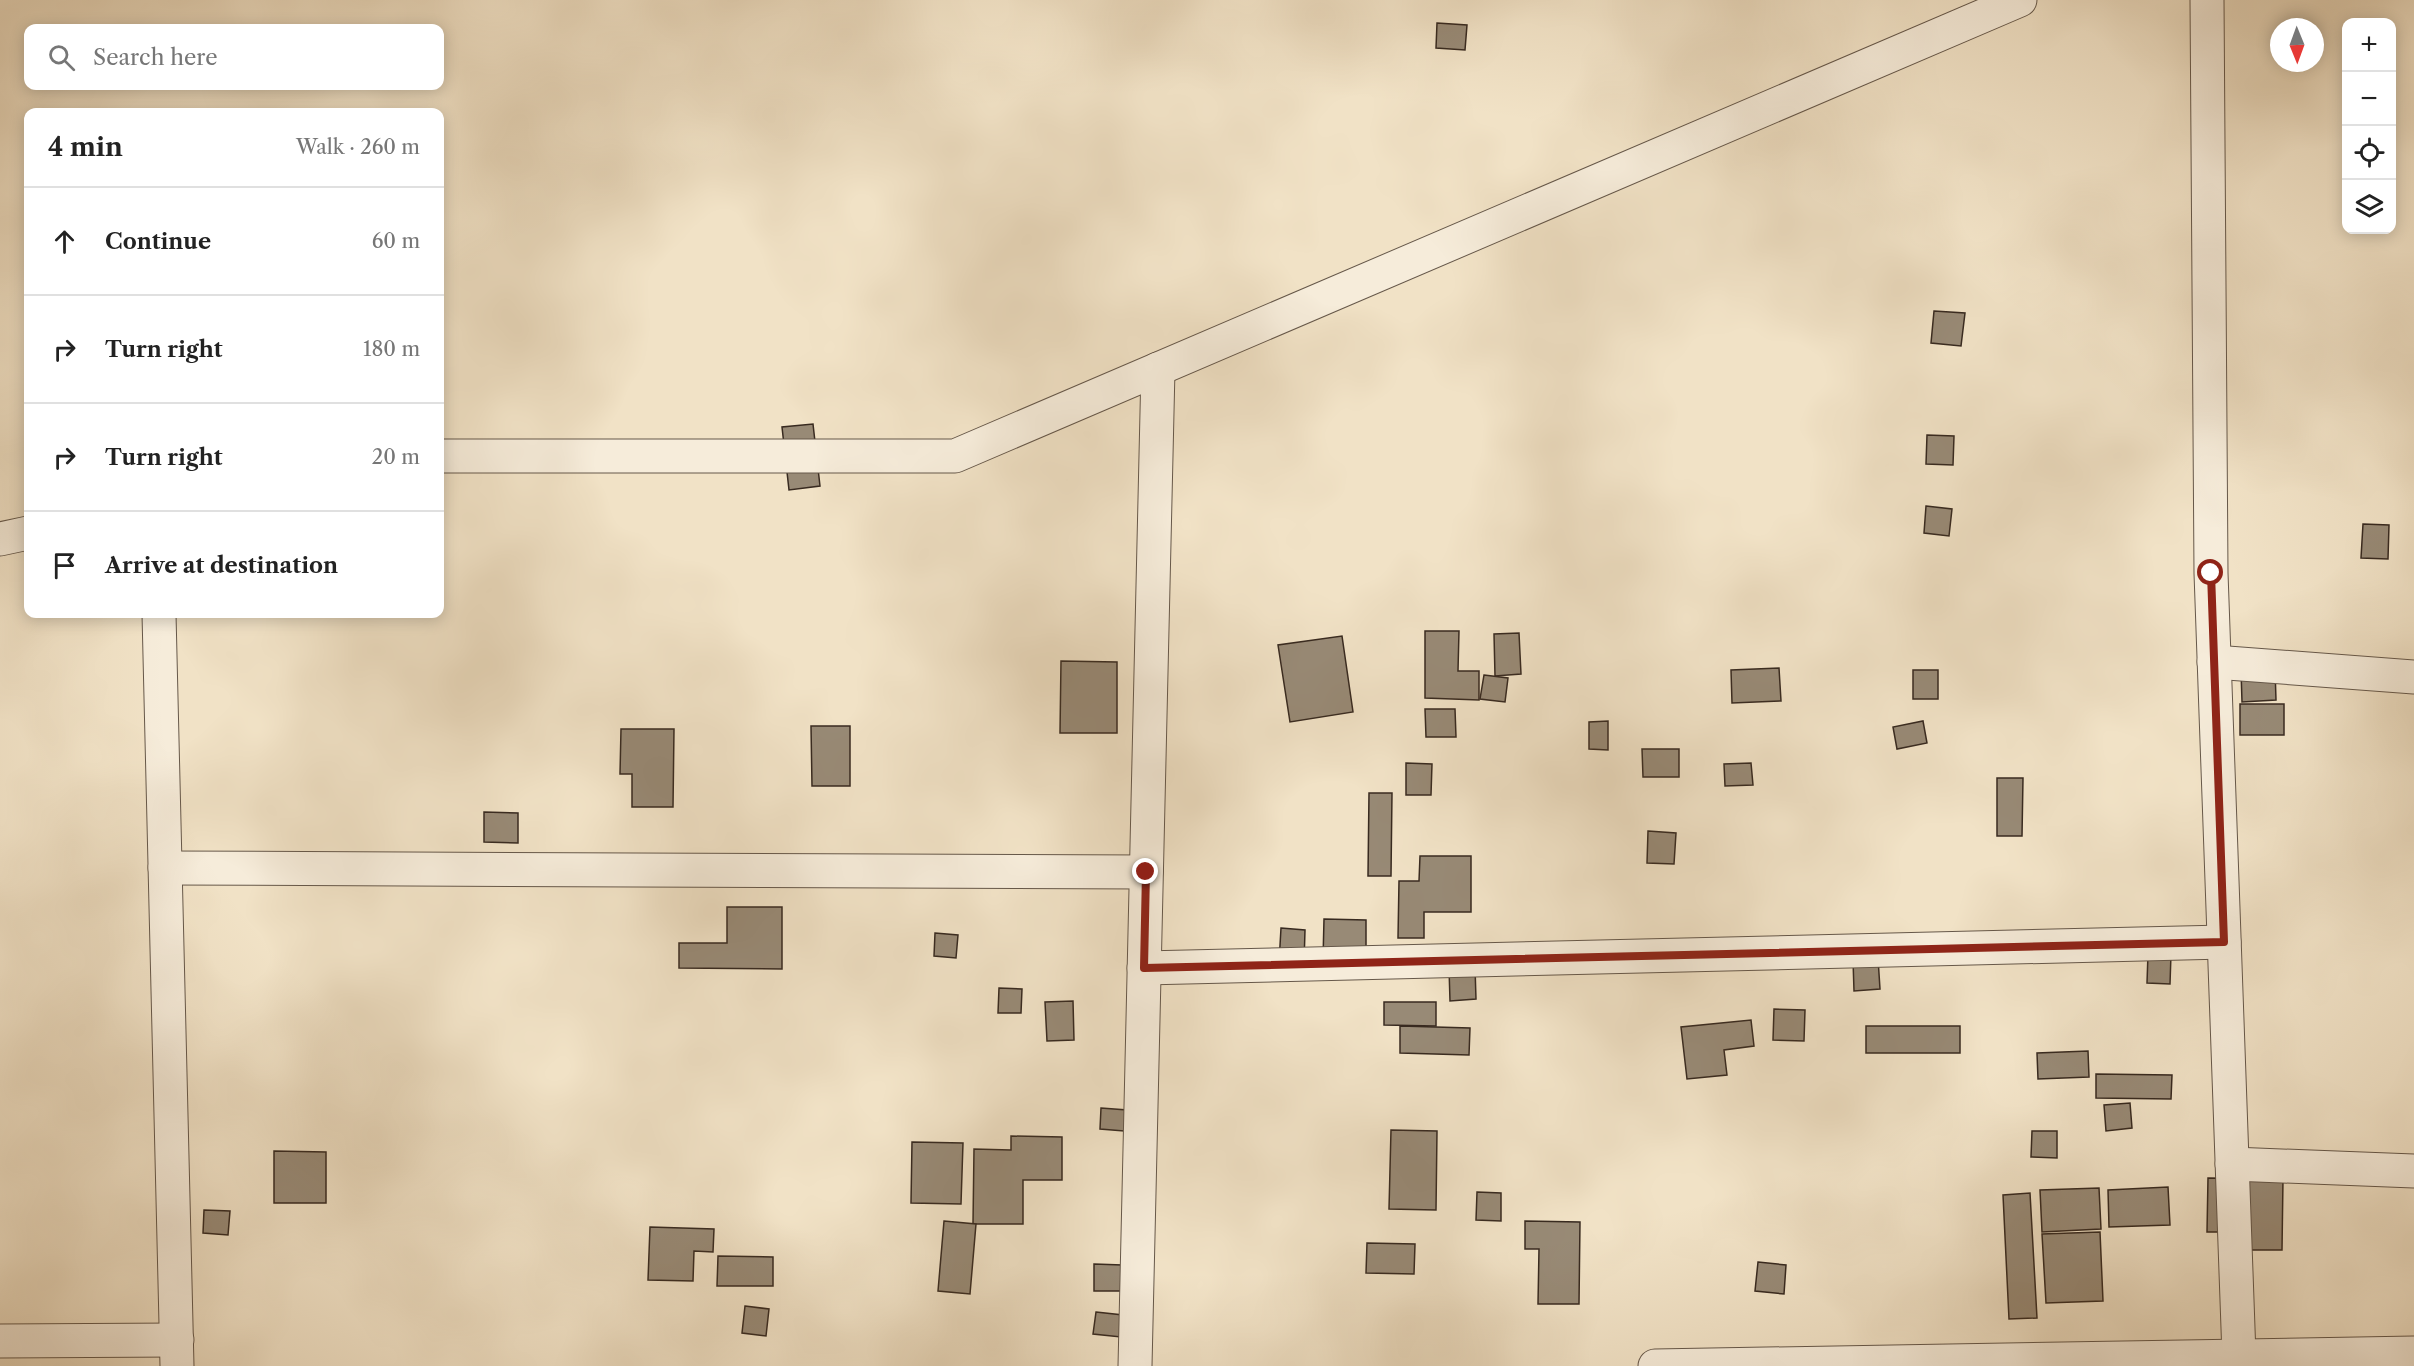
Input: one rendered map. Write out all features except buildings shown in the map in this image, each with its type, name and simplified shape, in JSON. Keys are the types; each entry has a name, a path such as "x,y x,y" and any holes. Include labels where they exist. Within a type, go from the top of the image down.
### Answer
{"street":[{"path":"444,456 955,456 2020,0"},
{"path":"2207,0 2211,573 2239,1356"},
{"path":"1135,1366 1158,369"},
{"path":"0,539 24,534"},
{"path":"0,1341 177,1353 159,618"},
{"path":"2214,662 2414,677"},
{"path":"165,868 1146,872"},
{"path":"1144,968 2224,942"},
{"path":"2232,1164 2414,1171"},
{"path":"1655,1366 2054,1363 2239,1356 2414,1353"}],"route":[{"path":"1146,872 1144,968 2224,942 2211,573"}]}
